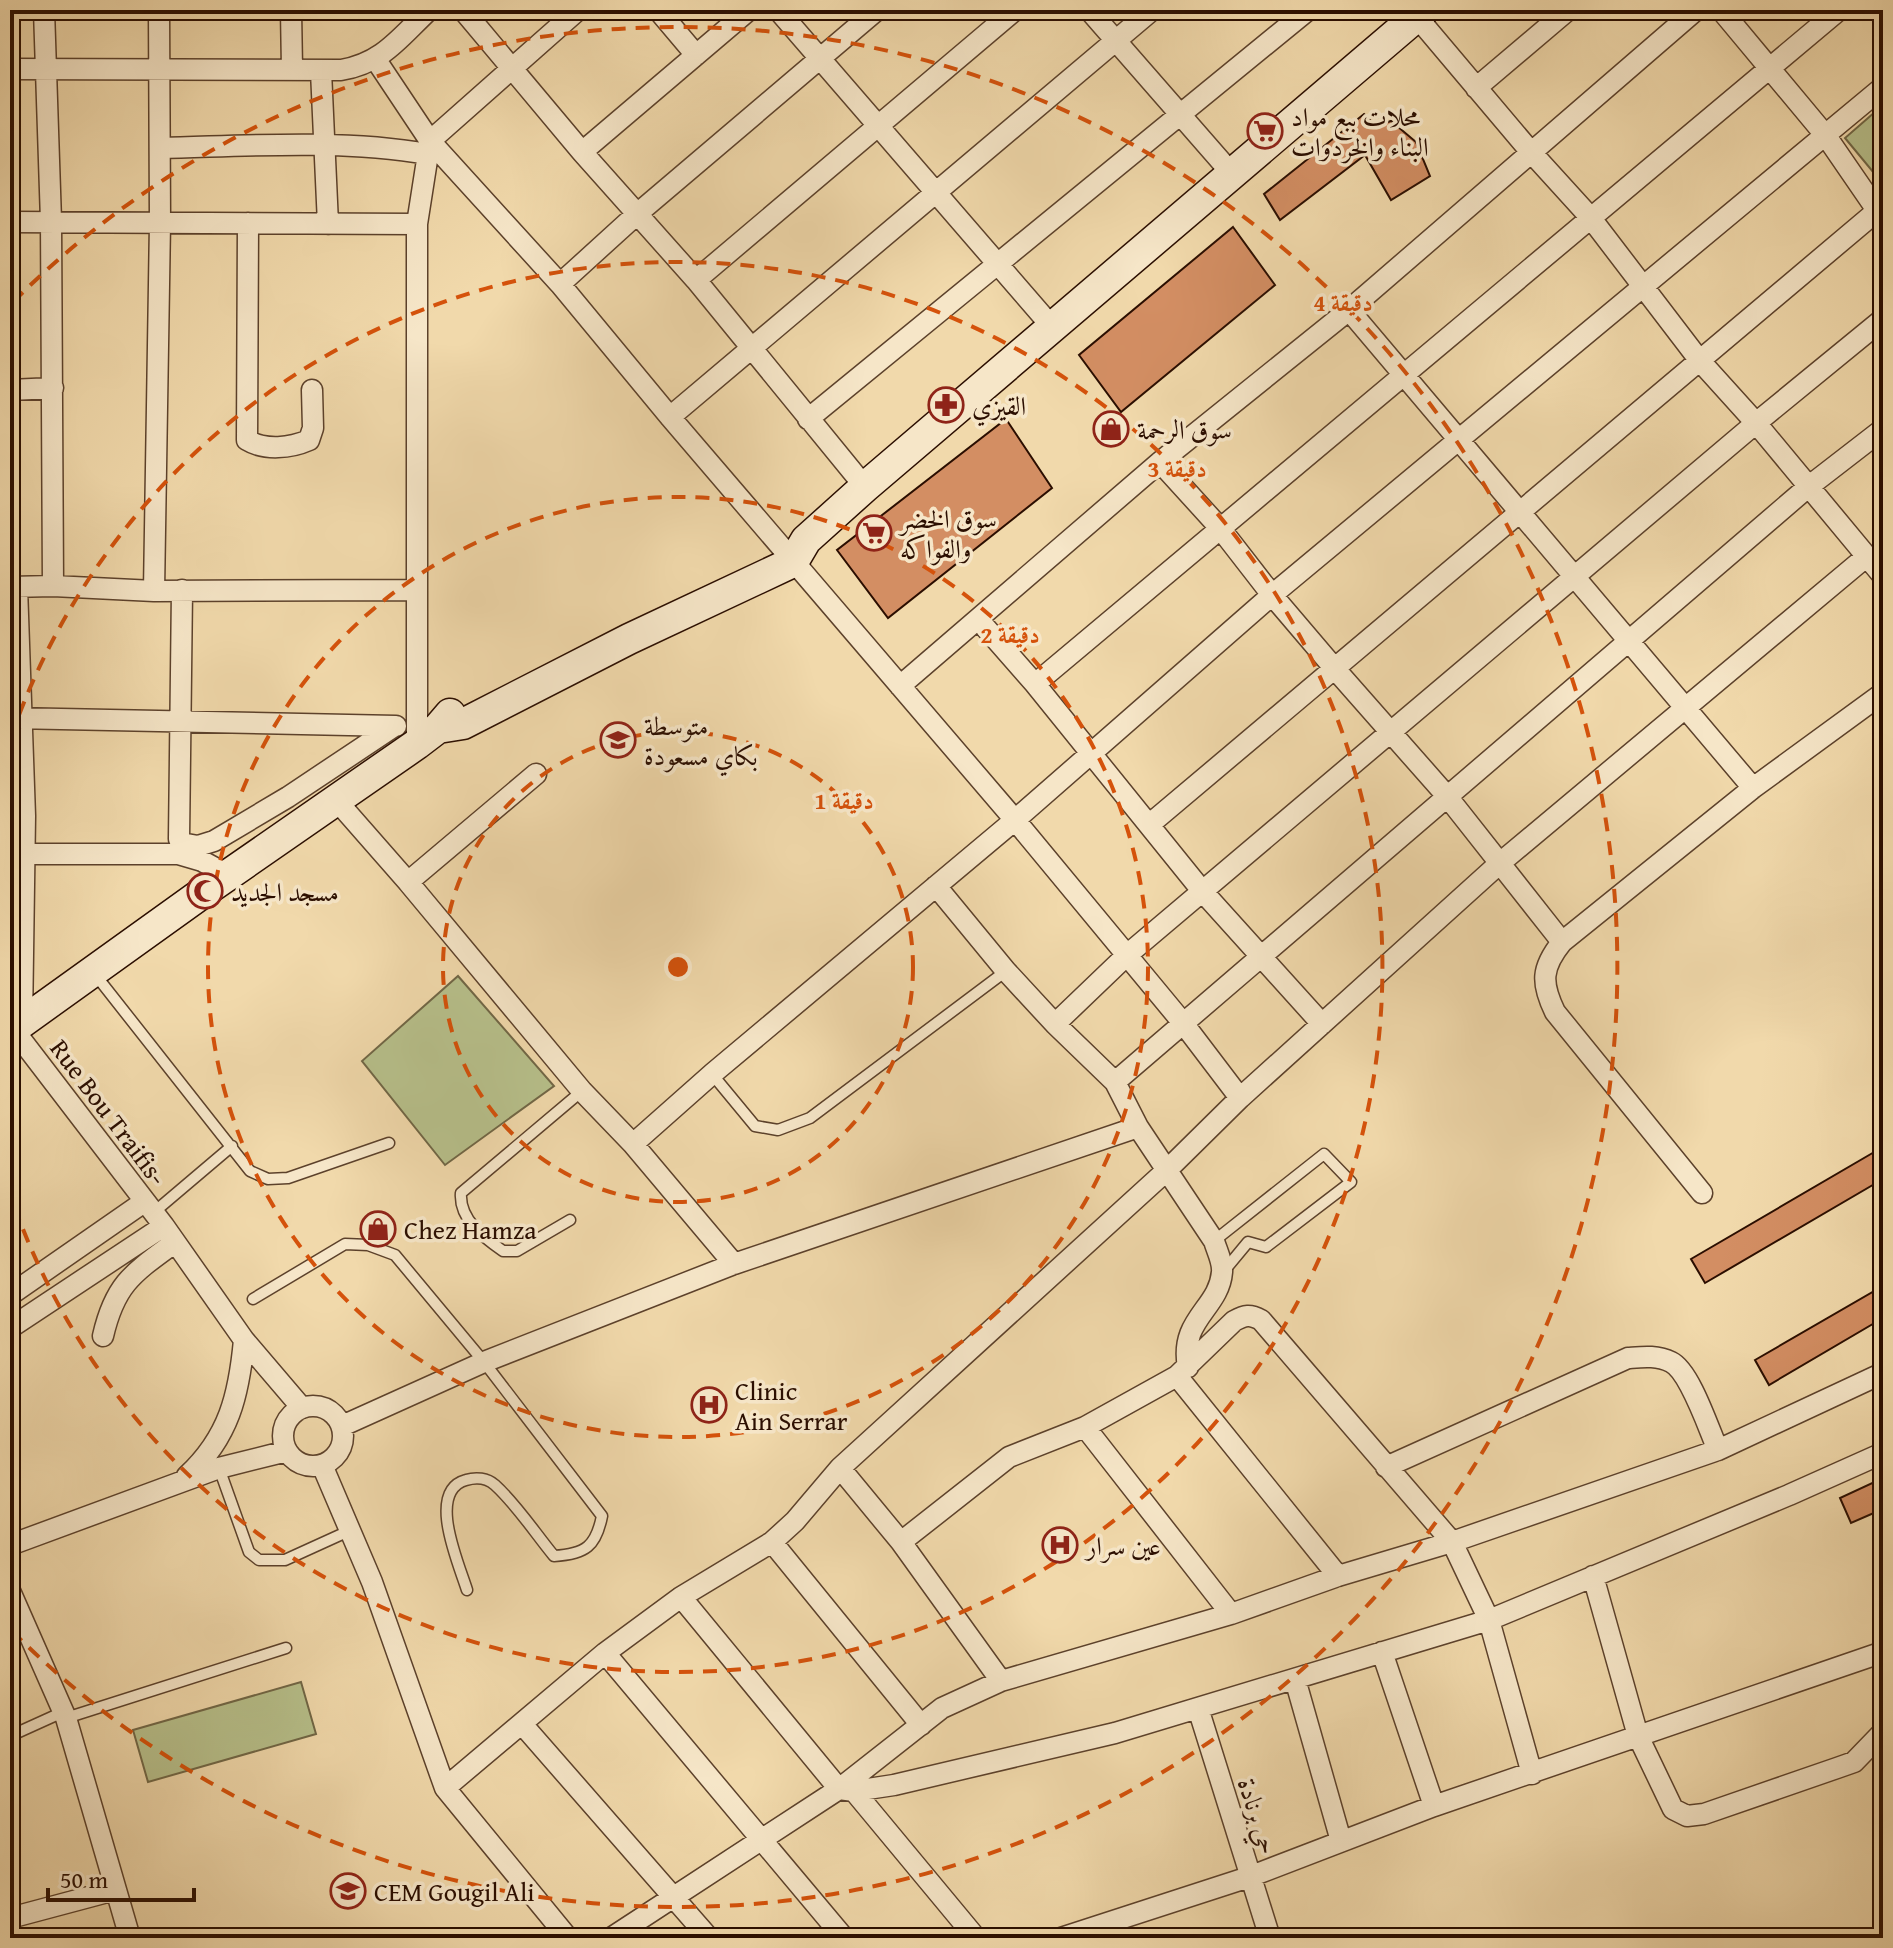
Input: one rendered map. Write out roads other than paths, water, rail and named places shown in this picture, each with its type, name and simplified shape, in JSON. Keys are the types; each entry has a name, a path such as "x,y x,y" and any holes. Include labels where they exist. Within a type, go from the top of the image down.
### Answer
{"street":[{"path":"44,10 51,221 53,586"},
{"path":"154,591 160,223 159,10"},
{"path":"291,10 292,69"},
{"path":"10,69 321,71 361,67 376,60 429,10"},
{"path":"463,10 582,152 696,280 865,487"},
{"path":"14,1027 337,801 416,731 417,224 429,148 578,10"},
{"path":"658,10 696,55"},
{"path":"582,152 749,10"},
{"path":"778,10 1053,328"},
{"path":"560,284 637,214 877,10"},
{"path":"696,280 1015,10"},
{"path":"1089,10 1233,175"},
{"path":"670,417 1152,10"},
{"path":"808,419 1308,10"},
{"path":"1476,88 1568,10"},
{"path":"900,686 1160,462 1349,310 1696,10"},
{"path":"1150,824 1700,361 1880,215 1826,136 1721,10"},
{"path":"1035,684 1839,10"},
{"path":"182,590 179,839 186,846 214,841 288,797 617,624 794,550 1233,175 1417,12 1476,88 1590,217 1700,361 1756,423 1883,576"},
{"path":"376,60 429,148 560,284 670,417 794,550 900,686 1127,955 1240,1098"},
{"path":"321,71 328,224"},
{"path":"633,1144 1015,820 1272,595 1883,87"},
{"path":"160,148 324,145 400,150 429,148"},
{"path":"10,222 417,224"},
{"path":"248,223 247,440 256,445 294,447 309,440 313,428 312,390"},
{"path":"1349,310 1753,788"},
{"path":"1055,1024 1127,955 1883,319"},
{"path":"10,390 53,388"},
{"path":"1115,1082 1808,487 1881,434"},
{"path":"1160,462 1220,528 1335,669 1392,730 1562,942"},
{"path":"445,1788 605,1653 681,1597 772,1542 795,1521 840,1468 1166,1171 1240,1098 1500,863 1867,556"},
{"path":"14,1027 18,854 14,587 154,591 417,590"},
{"path":"978,619 1092,753 1203,892 1322,1024"},
{"path":"1702,1193 1555,1012 1544,989 1546,969 1562,942 1753,788 1883,693"},
{"path":"17,719 182,721 416,731"},
{"path":"408,882 536,774"},
{"path":"337,801 582,1091 633,1144 734,1264"},
{"path":"18,854 178,854 202,861 228,875"},
{"path":"936,886 1006,971 1115,1082 1138,1127 1214,1241 1222,1262 1222,1273 1219,1285 1187,1340 1183,1372 1338,1576"},
{"name":"Rue Bou Traifis-","path":"14,1027 244,1340 302,1408"},
{"path":"342,1426 484,1362 734,1264 1138,1127"},
{"path":"10,1295 159,1221"},
{"path":"10,1328 159,1221"},
{"path":"103,1336 110,1308 120,1290 138,1270 159,1221"},
{"path":"901,1542 1009,1457 1085,1427 1183,1372 1234,1321 1245,1315 1253,1315 1261,1320 1452,1542 1489,1620 1532,1774"},
{"path":"181,1482 204,1461 219,1440 241,1379 244,1340"},
{"path":"1386,1467 1628,1358 1645,1356 1675,1363 1718,1450"},
{"path":"611,1938 761,1840 847,1790 942,1708 1001,1681 1231,1614 1718,1450 1883,1373"},
{"path":"312,1406 330,1411 342,1426 342,1445 331,1460 322,1465 302,1464 287,1451 283,1431 293,1414 302,1408 312,1406"},
{"path":"1085,1427 1231,1614"},
{"path":"10,1545 219,1468 287,1451"},
{"path":"847,1790 894,1785 1115,1733 1489,1620 1883,1453"},
{"path":"322,1465 351,1530 445,1788 568,1938"},
{"path":"840,1468 901,1542 1001,1681"},
{"path":"772,1542 921,1725"},
{"path":"1593,1576 1638,1736 1673,1809 1687,1816 1704,1814 1854,1762 1883,1732"},
{"path":"10,1591 64,1715 130,1938"},
{"path":"681,1597 976,1938"},
{"path":"1382,1652 1434,1806"},
{"path":"1061,1938 1249,1877 1434,1806 1883,1652"},
{"path":"605,1653 844,1938"},
{"path":"1295,1679 1341,1841"},
{"name":"حي برنادة","path":"1198,1708 1270,1938"},
{"path":"522,1724 709,1938"},
{"path":"10,1918 115,1890"}],"lane":[{"path":"93,971 250,1171 268,1179 288,1178 389,1143"},
{"path":"712,1074 755,1126 778,1130 810,1118 1006,971"},
{"path":"570,1220 517,1251 503,1251 464,1216 460,1205 461,1193 582,1091"},
{"path":"159,1221 232,1146"},
{"path":"1214,1241 1324,1154 1351,1182 1266,1247 1248,1242 1222,1273"},
{"path":"253,1299 345,1244 368,1245 395,1255 484,1362 602,1516 598,1536 586,1548 570,1555 554,1556 493,1483 475,1477 458,1482 446,1497 447,1521 467,1590"},
{"path":"219,1468 249,1552 259,1560 285,1560 351,1530"},
{"path":"10,1736 64,1715 286,1648"}],"place":[{"name":"محلات ببع مواد البناء والخردوات","path":"1265,131"},
{"name":"القيزي","path":"946,405"},
{"name":"سوق الرحمة","path":"1111,429"},
{"name":"سوق الخضر والفواكه","path":"874,533"},
{"name":"متوسطة بكاي مسعودة","path":"618,740"},
{"name":"مسجد الجديد","path":"205,891"},
{"name":"Chez Hamza","path":"378,1229"},
{"name":"Clinic Ain Serrar","path":"709,1405"},
{"name":"عين سرار","path":"1060,1545"},
{"name":"CEM Gougil Ali","path":"348,1891"}]}
